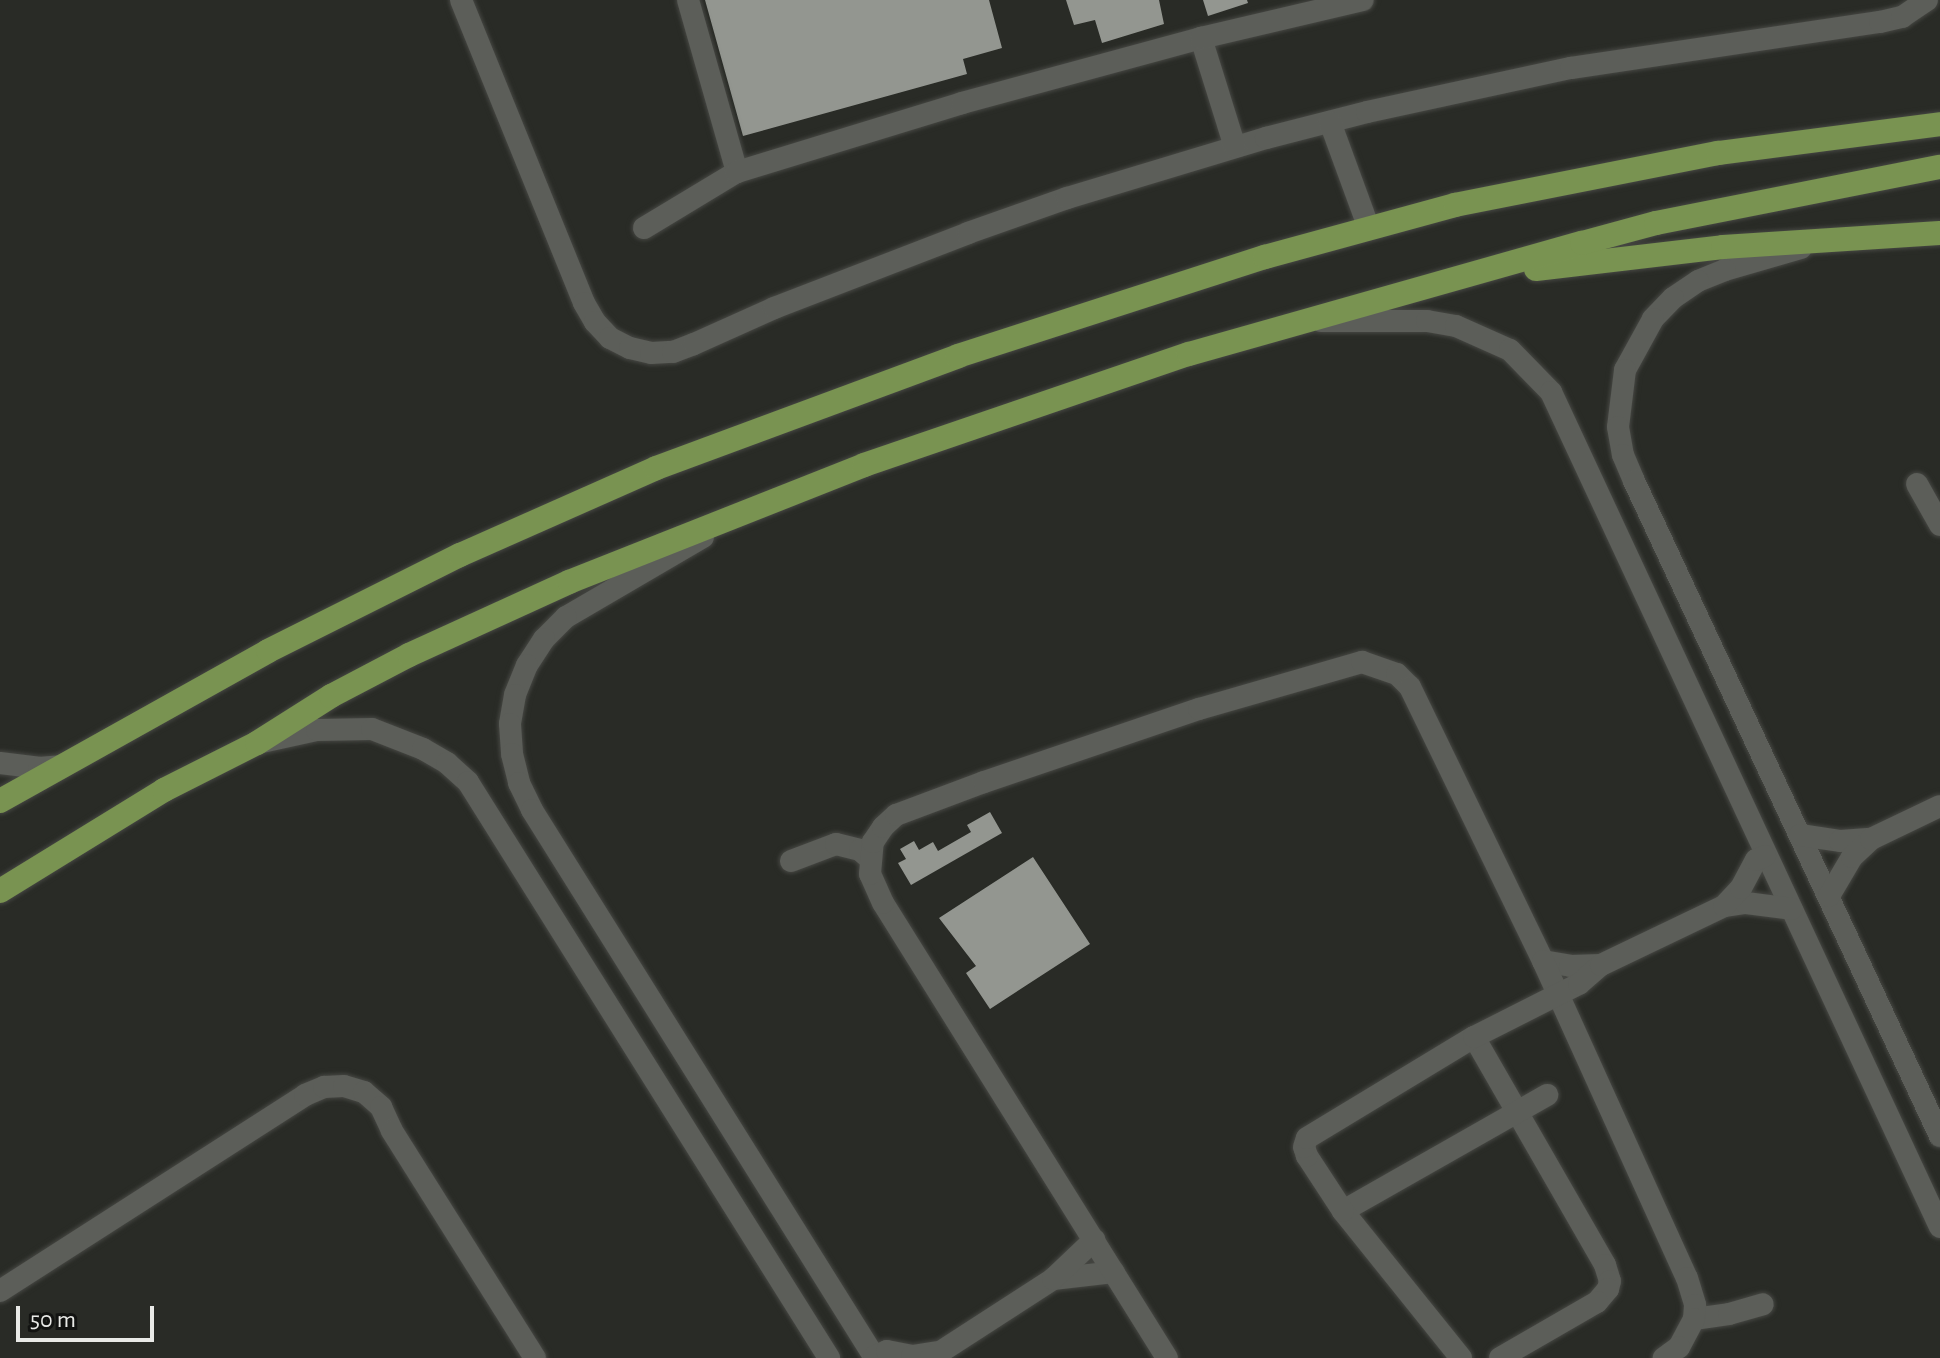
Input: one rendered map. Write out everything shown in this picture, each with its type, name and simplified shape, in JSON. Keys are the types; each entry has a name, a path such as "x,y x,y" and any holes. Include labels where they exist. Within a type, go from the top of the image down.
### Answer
{"main road":[{"path":"0,801 349,609 656,468 958,356 1368,226 1630,169 1807,140 1940,124"},
{"path":"0,891 164,790 257,743 331,696 475,623 757,507 1053,398 1299,322 1435,287 1656,223 1940,167"},
{"path":"1435,287 1626,256 1940,233"}],"street":[{"path":"461,0 584,303 595,322 610,338 630,348 651,353 673,352 871,269 982,228 1235,147 1330,122 1571,68 1880,22 1902,17 1927,0"},
{"path":"688,0 737,172"},
{"path":"644,228 737,172 962,103 1201,38 1363,0"},
{"path":"1201,38 1235,147"},
{"path":"1330,122 1368,226"},
{"path":"1819,242 1725,270 1698,281 1673,298 1653,319 1637,345 1619,398 1621,441 1634,481 1940,1136"},
{"path":"1299,322 1413,321 1456,326 1484,335 1532,369 1551,392 1940,1227"},
{"path":"1917,484 1940,525"},
{"path":"757,507 593,600 566,617 544,639 527,665 515,695 510,724 512,754 519,783 532,810 875,1357 887,1351 912,1356 934,1355 1053,1279 1094,1240"},
{"path":"1167,1358 883,903 870,874 873,842 883,827 913,808 1127,732 1362,662 1397,674 1410,687 1543,961 1687,1278 1695,1305 1694,1319 1679,1347 1664,1358"},
{"path":"257,743 317,730 372,729 423,749 447,763 468,782 829,1358"},
{"path":"0,763 39,768 60,766"},
{"path":"1829,896 1846,865 1871,839 1940,806"},
{"path":"1800,835 1840,841 1871,839"},
{"path":"791,861 836,844 860,850 870,859"},
{"path":"1724,906 1741,888 1754,863 1765,856"},
{"path":"1461,1358 1343,1211 1307,1156 1304,1147 1307,1138 1474,1037 1585,980 1601,965 1724,906 1746,903 1792,909"},
{"path":"1543,961 1570,966 1601,965"},
{"path":"1474,1037 1605,1265 1610,1281 1608,1289 1597,1302 1500,1358"},
{"path":"0,1291 144,1196 324,1087 354,1088 381,1107 392,1131 535,1358"},
{"path":"1343,1211 1547,1095"},
{"path":"1053,1279 1114,1272"},
{"path":"1694,1319 1729,1314 1763,1304"}],"building":[{"path":"705,0 989,0 1002,48 963,59 967,74 743,136"},
{"path":"1066,0 1159,0 1164,24 1102,43 1095,20 1074,25"},
{"path":"1203,0 1247,0 1248,3 1208,16"},
{"path":"990,812 1002,833 911,885 898,863 906,859 900,849 914,841 919,850 933,842 938,851 971,832 967,825"},
{"path":"1033,857 1090,944 990,1009 966,973 976,966 939,918"}]}
